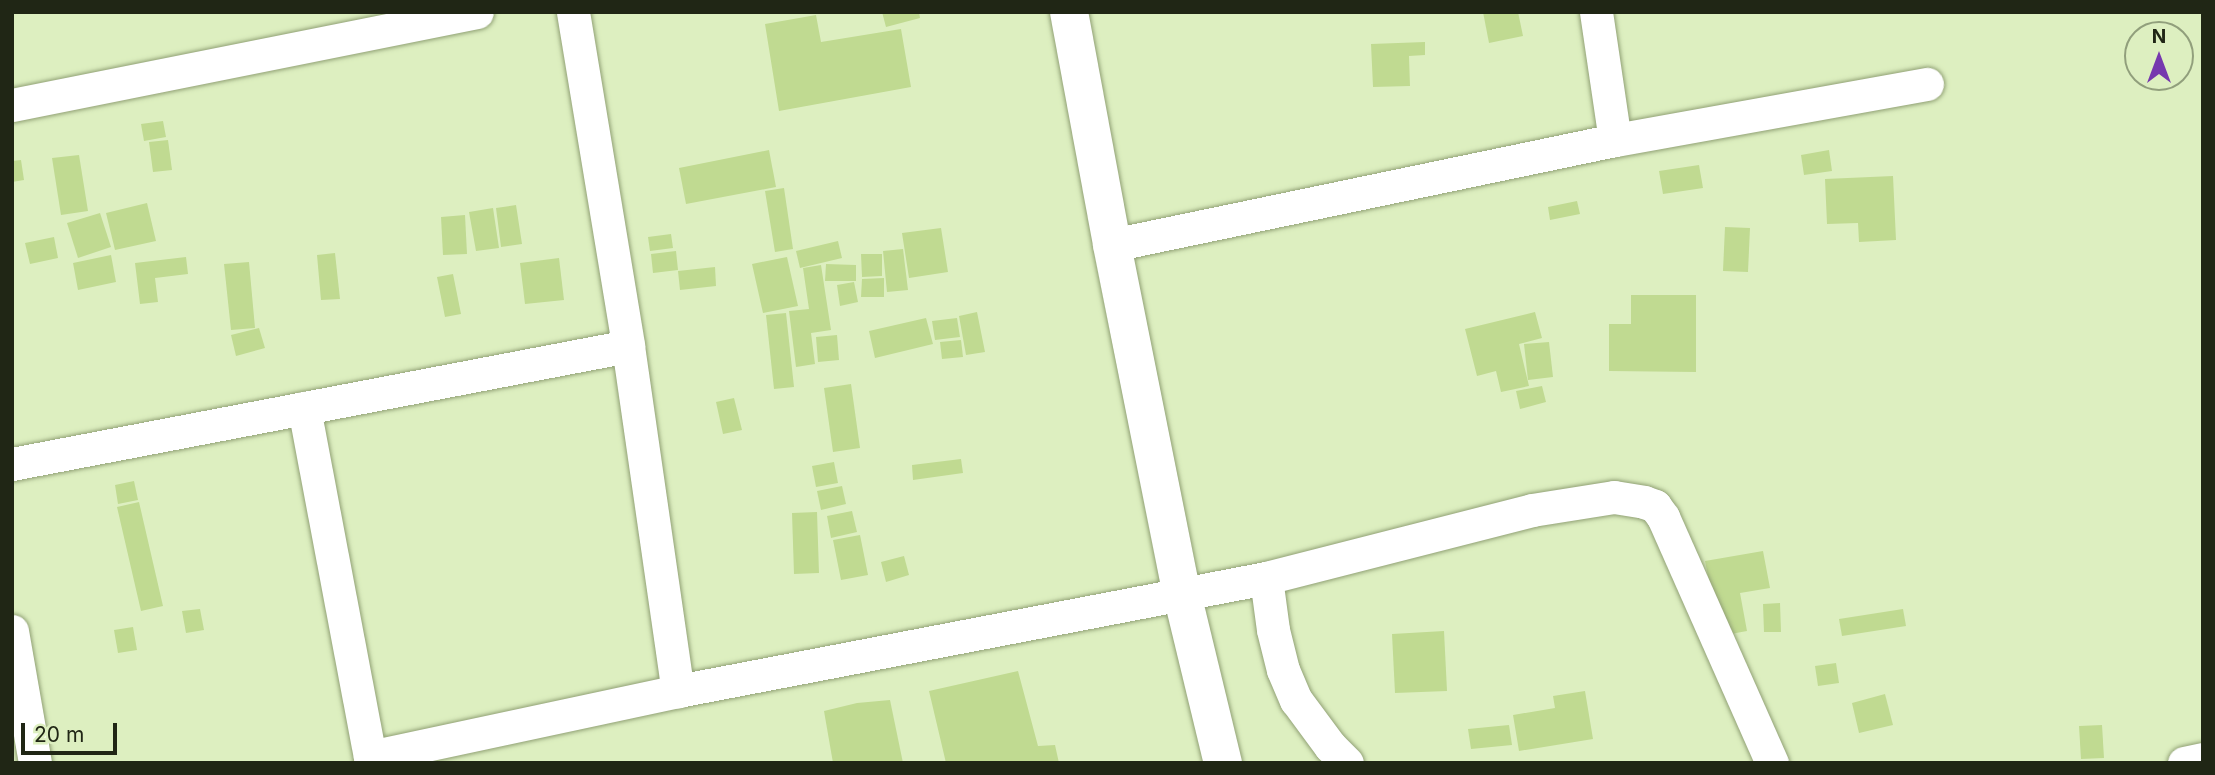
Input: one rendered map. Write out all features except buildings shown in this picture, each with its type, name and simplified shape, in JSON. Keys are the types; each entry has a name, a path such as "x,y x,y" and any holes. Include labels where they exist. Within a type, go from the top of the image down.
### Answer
{"main road":[{"path":"1069,12 1112,245 1182,594 1223,763"}],"street":[{"path":"12,105 326,26 477,12"},
{"path":"573,12 628,346 678,691"},
{"path":"1596,12 1615,140"},
{"path":"1112,245 1615,140 1927,83"},
{"path":"12,464 628,346"},
{"path":"304,408 371,760 678,691 1266,578 1565,503 1614,497 1655,506 1663,517 1772,763"},
{"path":"1266,578 1273,630 1283,670 1296,700 1330,746 1347,763"},
{"path":"12,631 35,763"},
{"path":"2185,763 2203,759"}]}
